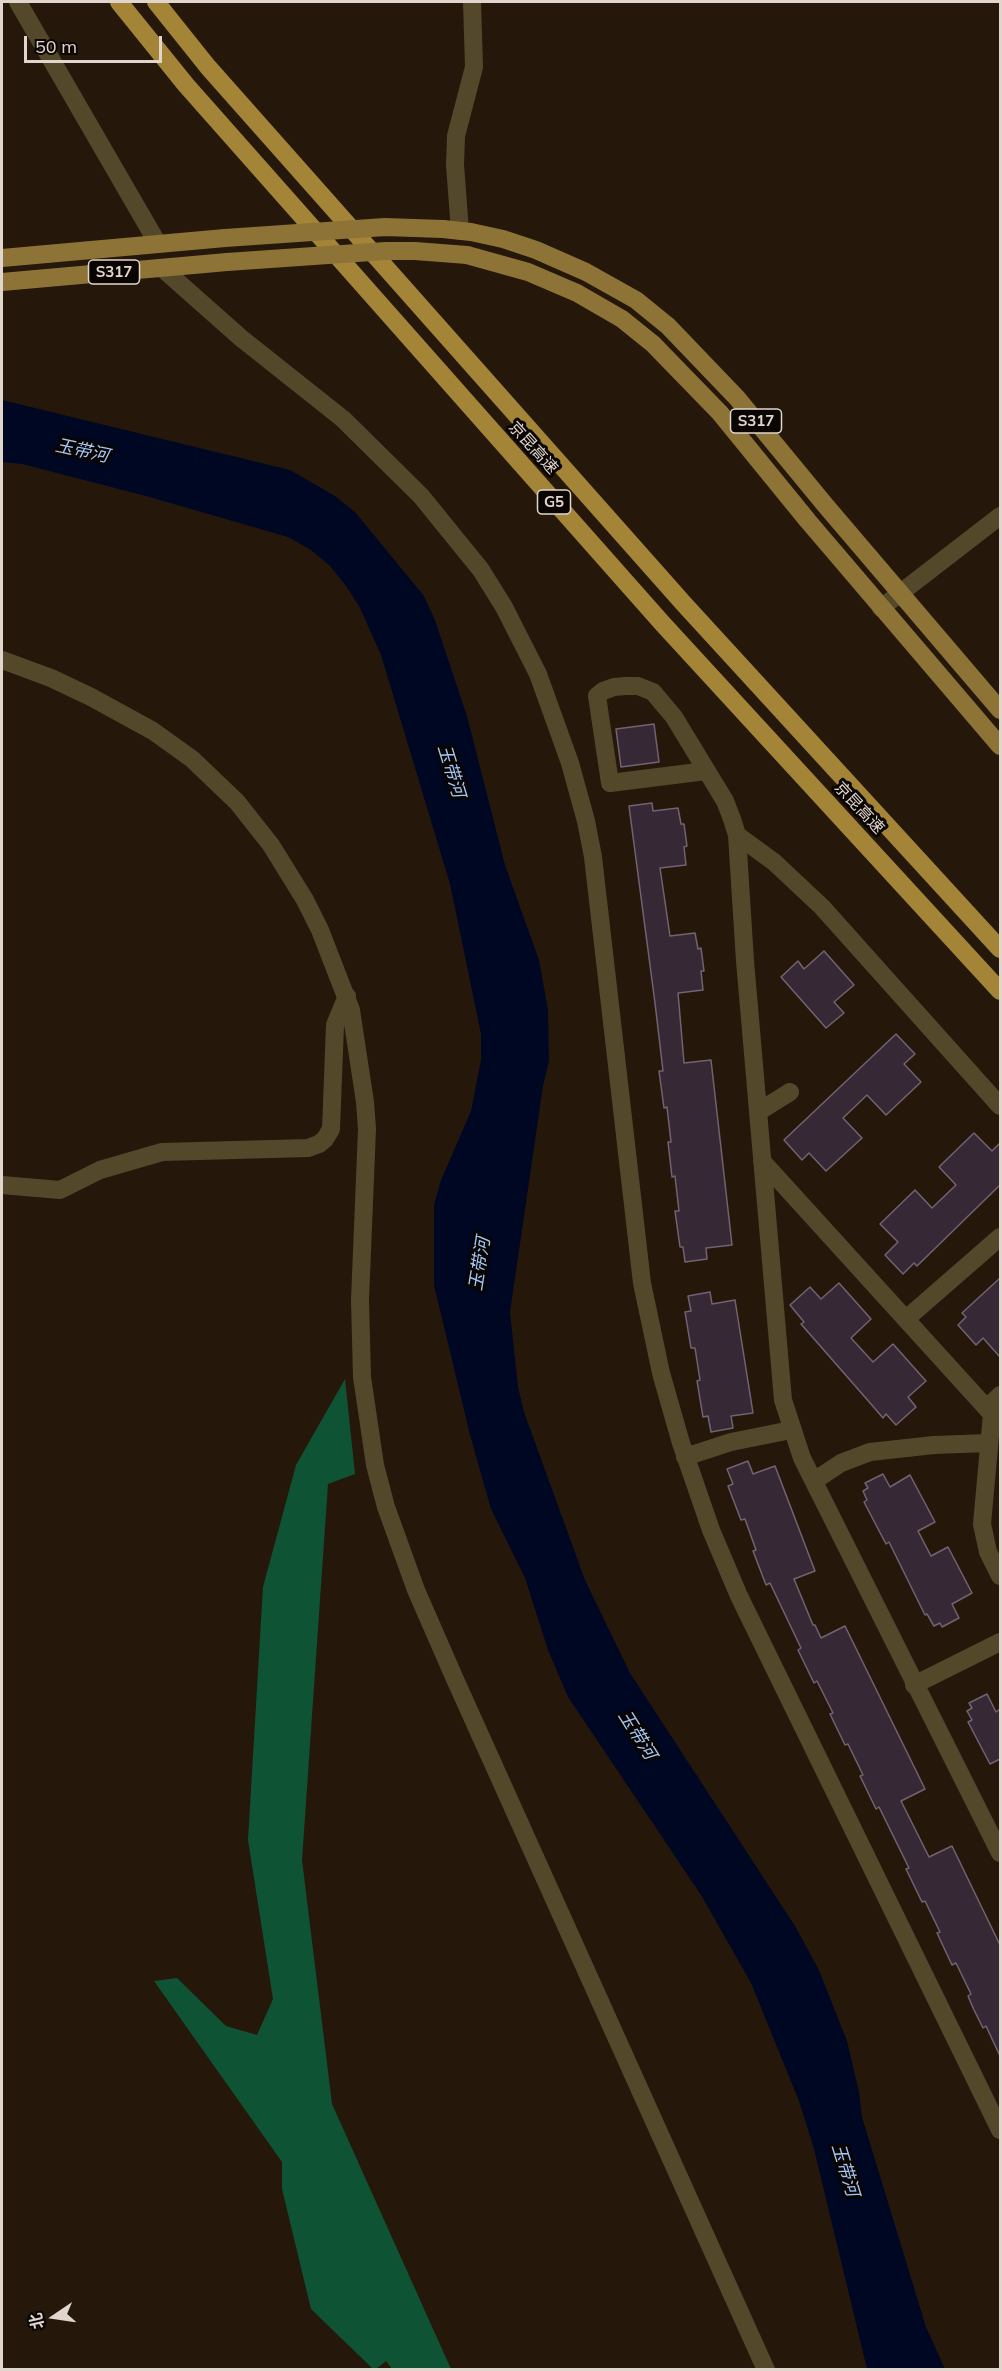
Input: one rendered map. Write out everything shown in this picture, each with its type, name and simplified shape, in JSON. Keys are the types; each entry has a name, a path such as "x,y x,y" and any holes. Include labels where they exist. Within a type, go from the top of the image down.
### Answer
{"highway":[{"name":"京昆高速","path":"119,2 201,103 631,588 1000,992"},
{"name":"京昆高速","path":"156,2 224,84 605,516 1000,949"}],"main road":[{"name":"S317","path":"2,258 225,238 385,227 451,230 514,243 586,272 636,300 698,355 737,398 1000,710"},
{"name":"S317","path":"2,282 227,262 415,250 467,255 528,272 577,293 615,314 653,344 720,413 881,608 1000,746"}],"street":[{"path":"18,2 158,244"},
{"path":"451,230 456,136 474,67 472,2"},
{"path":"162,268 242,338 324,403 414,488 481,570 504,607 538,674 551,706 585,821 600,909 642,1283 661,1373 685,1456 711,1530 739,1596 1000,2130"},
{"path":"881,608 1000,516"},
{"path":"2,660 51,678 133,719 174,744 208,773 250,817 289,872 320,930 347,996 361,1069 367,1129 360,1300 362,1377 375,1465 386,1507 416,1590 449,1666 766,2370"},
{"path":"706,771 610,783 597,696 603,691 626,686 638,686 653,692 674,717 724,801 736,836 783,1400 791,1430 814,1481 1000,1853"},
{"path":"736,836 774,862 822,907 1000,1106"},
{"path":"2,1185 60,1190 100,1170 162,1152 308,1148 319,1144 331,1129 335,1025 347,996"},
{"path":"758,1112 790,1092"},
{"path":"762,1161 993,1415"},
{"path":"906,1319 1000,1237"},
{"path":"1000,1395 993,1415 988,1443 982,1524 988,1552 1000,1576"},
{"path":"685,1456 731,1442 791,1430"},
{"path":"814,1481 841,1463 870,1452 934,1445 988,1443"},
{"path":"914,1684 1000,1641"}],"green space":[{"path":"345,1379 355,1474 328,1484 302,1860 332,2104 451,2369 392,2369 386,2361 373,2369 311,2309 282,2189 282,2162 154,1981 177,1978 226,2026 257,2035 273,1999 248,1840 263,1587 296,1465"}],"water":[{"name":"玉带河","path":"2,400 290,470 335,496 355,512 424,596 435,620 467,716 505,865 539,960 548,1010 549,1061 543,1086 510,1312 518,1387 524,1412 585,1580 630,1673 795,1926 819,1970 847,2041 859,2092 862,2117 926,2327 945,2369 867,2369 814,2149 799,2101 751,1983 701,1895 568,1697 548,1650 525,1578 491,1509 470,1435 434,1285 434,1205 441,1180 471,1111 481,1060 481,1034 450,884 381,655 360,608 330,566 311,550 288,537 146,496 22,464 2,462"}],"building":[{"path":"654,724 659,762 621,767 616,729"},
{"path":"652,803 653,811 678,808 681,824 684,824 687,846 684,847 686,865 660,868 670,936 695,933 698,949 701,948 704,971 701,971 703,990 678,993 684,1063 711,1060 732,1245 706,1248 707,1259 685,1262 683,1247 680,1247 675,1211 679,1211 675,1176 672,1177 667,1107 664,1108 659,1071 663,1071 629,806"},
{"path":"824,951 854,985 834,1002 844,1013 826,1028 781,977 798,961 804,969"},
{"path":"896,1034 915,1054 904,1064 921,1082 886,1115 867,1095 843,1118 862,1138 826,1171 809,1153 802,1160 784,1140"},
{"path":"974,1133 992,1151 1000,1143 1000,1185 917,1266 914,1263 903,1274 885,1255 898,1242 880,1224 915,1190 932,1208 956,1185 939,1167"},
{"path":"1000,1278 1000,1357 983,1338 976,1345 958,1325 966,1317 962,1313"},
{"path":"839,1283 871,1319 851,1338 873,1362 893,1344 926,1381 908,1397 916,1407 896,1425 886,1414 883,1418 801,1324 804,1322 790,1305 810,1287 821,1299"},
{"path":"710,1292 712,1304 735,1300 753,1413 731,1416 733,1428 711,1432 708,1416 703,1417 697,1381 700,1380 695,1348 691,1348 685,1312 691,1311 688,1296"},
{"path":"748,1461 753,1474 775,1466 815,1571 794,1579 813,1625 821,1638 845,1626 925,1789 901,1801 929,1857 952,1846 1000,1945 1000,2056 986,2026 983,2028 974,2010 968,1996 971,1994 956,1963 952,1965 937,1933 940,1932 925,1901 922,1902 906,1869 909,1868 879,1807 876,1809 848,1744 845,1745 830,1714 833,1713 817,1681 814,1683 798,1650 801,1648 770,1583 766,1585 753,1551 756,1550 745,1519 741,1520 728,1486 733,1484 727,1469"},
{"path":"883,1474 890,1487 910,1475 935,1522 918,1531 931,1556 948,1547 972,1593 952,1604 959,1618 942,1627 940,1623 934,1626 927,1614 925,1615 889,1542 886,1544 864,1502 867,1500 863,1491 868,1488 865,1483"},
{"path":"987,1694 996,1712 1000,1709 1000,1759 990,1764 968,1722 972,1720 967,1711 972,1708 969,1703"}]}
